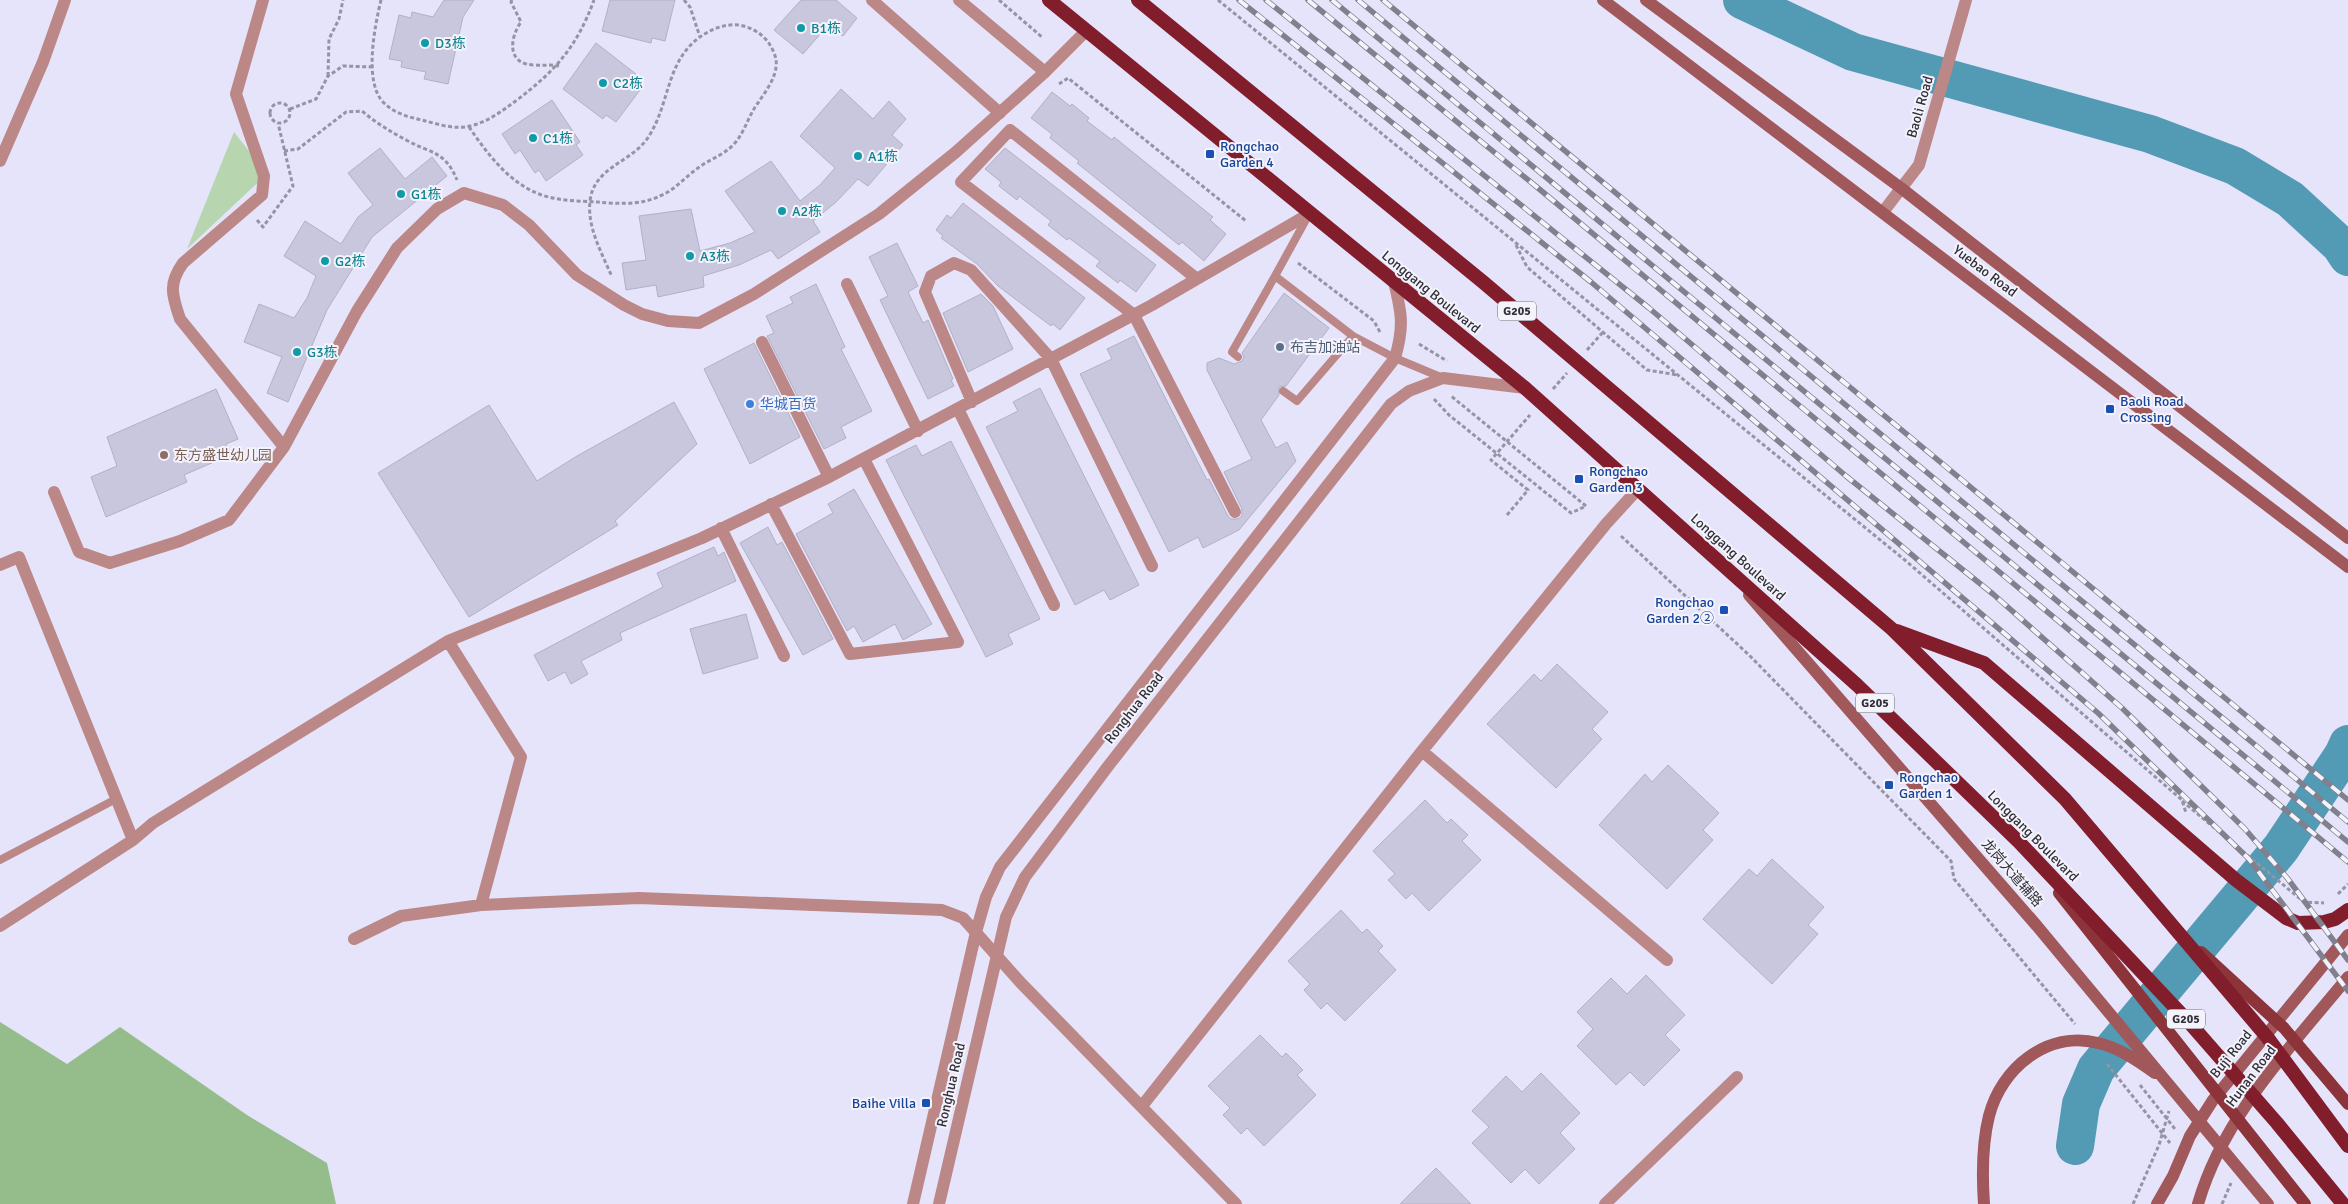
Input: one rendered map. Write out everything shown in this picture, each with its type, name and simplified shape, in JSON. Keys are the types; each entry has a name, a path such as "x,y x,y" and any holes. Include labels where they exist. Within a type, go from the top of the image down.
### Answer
{"highway":[{"name":"Longgang Boulevard","path":"1048,0 1525,388 1857,686 2019,842 2194,1028 2277,1123 2343,1204"},
{"name":"G205","path":"1138,0 1483,282 1892,628 2065,799 2266,1037 2348,1146"},
{"path":"1892,628 1984,663 2273,910 2298,923 2335,919 2348,910"}],"main road":[{"name":"Yuebao Road","path":"1603,0 2348,567"},
{"name":"Yuebao Road","path":"1646,0 1901,188 2348,538"},
{"name":"龙岗大道辅路","path":"1726,568 1992,874 2170,1084 2268,1204"},
{"name":"龙岗大道辅路","path":"2019,842 2305,1204"},
{"path":"2167,920 2284,1028 2348,1104"},
{"name":"Buji Road","path":"2157,1204 2173,1176 2190,1136 2213,1100 2348,935"},
{"name":"Hunan Road","path":"2198,1204 2207,1174 2227,1134 2258,1088 2348,977"},
{"path":"1984,1204 1983,1160 1989,1115 1999,1090 2021,1062 2052,1044 2070,1041 2097,1042 2112,1047 2138,1061 2170,1084"}],"street":[{"path":"0,161 42,62 65,0"},
{"path":"263,0 236,94 264,176 262,195 184,263 174,277 172,296 180,319 284,447"},
{"path":"872,0 1000,113"},
{"path":"959,0 1045,72"},
{"name":"Baoli Road","path":"1883,212 1919,165 1966,0"},
{"path":"54,492 79,552 110,563 180,540 229,520 284,447 357,311 397,248 437,210 464,193 503,205 529,226 577,275 624,305 642,314 668,321 698,323 754,294 879,214 956,152 1045,72 1086,32"},
{"path":"1197,279 1010,130 961,182 1134,315 1235,512"},
{"path":"0,926 133,840 153,824 448,641 721,528 829,477 1134,315 1309,214"},
{"path":"972,402 925,292 930,276 954,263 970,270 1051,359 1152,566"},
{"name":"Ronghua Road","path":"913,1204 976,932 986,897 1000,867 1395,358 1400,339 1402,314 1394,282"},
{"path":"847,284 918,431"},
{"path":"762,342 829,477"},
{"name":"Ronghua Road","path":"939,1204 1006,917 1025,877 1109,764 1391,404 1409,391 1443,378 1478,380 1525,388"},
{"path":"958,409 1054,605"},
{"path":"771,504 850,654 958,642 864,459"},
{"path":"1142,1106 1422,751 1606,524 1637,490"},
{"path":"721,528 784,656"},
{"path":"0,565 18,557 133,840"},
{"path":"448,641 521,758 481,905"},
{"path":"1422,751 1667,960"},
{"path":"354,939 400,916 481,905 639,898 942,910 963,918 997,956 1236,1204"},
{"path":"1605,1204 1737,1076"}],"lane":[{"path":"1238,357 1232,352 1309,214"},
{"path":"1275,276 1353,336 1395,358 1443,378"},
{"path":"1283,391 1297,401 1353,336"},
{"path":"0,860 116,799"}],"path":[{"path":"290,110 316,99 328,76 329,39 339,19 344,0"},
{"path":"381,0 374,32 373,67 376,90 383,103 398,113 433,123 469,127 500,113 541,82 558,66 572,47 594,0"},
{"path":"512,0 511,2 521,22 514,32 511,45 515,56 523,63 535,66 546,64 558,66"},
{"path":"684,0 690,7 700,37"},
{"path":"999,0 1043,38"},
{"path":"1218,0 1906,561 2287,889 2304,902 2326,903 2348,884"},
{"path":"469,127 488,154 521,185 540,194 557,199 590,202 613,204 646,201 672,190 696,168 723,154 742,133 748,117 768,90 775,71 775,54 766,40 753,28 736,25 718,27 700,37 681,57 670,79 656,124 645,141 610,167 593,188 590,202 594,233 612,278"},
{"path":"328,76 343,66 373,67"},
{"path":"1068,78 1246,221"},
{"path":"278,123 288,120 290,110 284,102 277,102 272,106 270,116 278,123 292,186"},
{"path":"284,151 298,149 346,112 362,111 410,142 441,155 451,165 458,180"},
{"path":"1514,242 1527,267 1647,370 1679,375"},
{"path":"1297,263 1374,320 1381,334"},
{"path":"1419,344 1448,362"},
{"path":"1434,399 1449,415 1571,513 1586,506 1450,396"},
{"path":"1497,453 1491,460 1528,490 1507,516"},
{"path":"1621,536 1749,655 1951,861 1954,878 2041,981"},
{"path":"2182,800 2187,815"},
{"path":"2144,1078 2139,1083 2178,1134"},
{"path":"2140,1106 2169,1142 2174,1138"},
{"path":"2133,1204 2159,1144 2171,1106"}],"green space":[{"path":"234,132 267,174 187,249"},
{"path":"0,1022 67,1064 120,1027 247,1115 327,1163 336,1204 0,1204"}],"building":[{"name":"D3栋","path":"444,0 474,0 463,17 448,84 424,79 426,72 401,67 402,61 389,59 399,15 411,18 412,12 433,17"},
{"path":"610,0 675,0 665,41 652,38 651,43 602,31"},
{"name":"B1栋","path":"801,0 836,0 857,18 843,36 828,25 803,54 774,30"},
{"name":"C2栋","path":"596,43 636,74 632,78 643,86 616,122 606,115 603,119 563,89"},
{"path":"841,89 873,119 889,101 906,119 892,135 903,145 868,186 858,179 836,202 813,221 820,232 778,259 771,250 739,265 703,276 704,287 658,297 656,285 626,290 622,263 646,260 639,216 691,209 700,251 730,243 755,232 725,191 771,161 800,201 820,185 835,168 800,136"},
{"path":"1052,92 1070,106 1072,104 1089,118 1087,121 1112,140 1114,137 1213,217 1210,220 1226,234 1204,261 1182,242 1179,245 1077,163 1079,161 1050,138 1052,134 1031,118"},
{"name":"C1栋","path":"552,100 580,142 576,145 583,155 546,181 539,170 535,173 520,150 515,154 502,134"},
{"path":"380,148 405,179 432,157 447,176 372,237 327,310 288,402 267,393 282,357 244,342 259,304 294,318 307,298 316,276 284,256 305,221 341,244 358,217 373,205 348,173"},
{"path":"1005,148 1156,265 1136,292 1120,280 1118,283 1096,266 1100,261 1069,238 1067,240 1048,225 1051,221 1019,196 1017,200 999,186 1001,182 985,169"},
{"path":"963,203 1085,298 1060,330 1053,324 1051,326 998,286 977,264 941,238 943,236 936,230 947,215 951,218"},
{"path":"897,243 918,286 908,292 923,323 928,320 953,379 951,380 954,386 928,399 880,300 888,296 869,257"},
{"path":"816,284 845,347 841,349 872,411 841,427 846,438 824,449 767,336 774,333 766,316 793,303 790,297"},
{"path":"1284,293 1329,328 1286,386 1279,387 1279,395 1261,420 1276,448 1287,442 1296,461 1239,530 1203,548 1198,537 1169,552 1080,374 1112,359 1107,349 1134,336 1207,480 1209,479 1228,516 1231,519 1238,519 1242,516 1242,509 1224,472 1252,459 1207,370 1207,363 1219,358 1234,364 1242,361 1244,357 1242,353"},
{"path":"981,294 993,306 1013,349 968,372 943,313"},
{"name":"华城百货","path":"754,343 800,437 750,464 704,369"},
{"path":"1040,388 1139,585 1110,600 1104,590 1075,605 986,427 1018,411 1013,402"},
{"path":"216,389 238,439 226,444 230,455 184,475 187,482 106,517 91,477 117,466 107,437"},
{"path":"674,402 697,444 615,521 618,525 469,617 378,473 489,405 537,481 577,456"},
{"path":"951,441 1040,619 1008,634 1013,644 986,657 886,460 916,445 922,456"},
{"path":"854,489 932,624 903,640 895,624 863,642 854,626 847,631 796,534 833,513 828,504"},
{"path":"768,527 777,545 782,542 833,639 803,655 740,543"},
{"path":"714,547 718,556 724,552 736,581 620,633 622,640 581,661 588,674 571,684 565,672 548,681 534,655 663,587 657,573"},
{"path":"746,614 758,658 703,674 690,629"},
{"path":"1557,664 1608,712 1592,729 1602,739 1556,788 1487,724 1534,674 1541,681"},
{"path":"1668,765 1719,813 1703,830 1713,840 1667,889 1599,825 1645,774 1652,782"},
{"path":"1425,800 1447,823 1451,819 1468,835 1462,841 1481,860 1429,911 1412,893 1406,899 1388,880 1395,874 1373,851"},
{"path":"1772,859 1824,907 1808,925 1818,934 1772,984 1703,919 1749,869 1757,876"},
{"path":"1341,910 1362,933 1367,929 1383,946 1378,951 1396,970 1345,1021 1327,1003 1321,1009 1304,990 1310,984 1288,961"},
{"path":"1646,975 1685,1015 1665,1035 1680,1050 1644,1086 1630,1072 1616,1085 1577,1046 1593,1029 1577,1012 1611,978 1627,994"},
{"path":"1260,1035 1282,1057 1286,1053 1303,1070 1297,1075 1316,1095 1264,1146 1247,1128 1241,1134 1223,1115 1230,1108 1208,1086"},
{"path":"1541,1073 1580,1113 1560,1133 1575,1149 1539,1184 1525,1169 1511,1183 1472,1143 1489,1127 1472,1111 1506,1076 1522,1092"},
{"path":"1436,1168 1471,1204 1400,1204"}],"waterway":[{"path":"1742,0 1853,52 2150,134 2235,166 2290,199 2340,245 2348,257"},
{"path":"2075,1146 2081,1104 2096,1069 2281,848 2343,755 2348,744"}],"railway":[{"path":"1239,0 1591,282 2098,713 2249,859 2348,991"},
{"path":"1266,0 1649,308 1846,476 1993,594 2122,708 2245,829 2288,879 2348,960"},
{"path":"1308,0 1538,188 2348,862"},
{"path":"1332,0 2348,842"},
{"path":"1358,0 2348,822"},
{"path":"1383,0 2348,800"}],"place":[{"name":"B1栋","path":"801,28"},
{"name":"D3栋","path":"425,43"},
{"name":"C2栋","path":"603,83"},
{"name":"C1栋","path":"533,138"},
{"name":"Rongchao Garden 4","path":"1210,154"},
{"name":"A1栋","path":"858,156"},
{"name":"G1栋","path":"401,194"},
{"name":"A2栋","path":"782,211"},
{"name":"A3栋","path":"690,256"},
{"name":"G2栋","path":"325,261"},
{"name":"布吉加油站","path":"1280,347"},
{"name":"G3栋","path":"297,352"},
{"name":"华城百货","path":"750,404"},
{"name":"Baoli Road Crossing","path":"2110,409"},
{"name":"东方盛世幼儿园","path":"164,455"},
{"name":"Rongchao Garden 3","path":"1579,479"},
{"name":"Rongchao Garden 2②","path":"1724,610"},
{"name":"Rongchao Garden 1","path":"1889,785"},
{"name":"Baihe Villa","path":"926,1103"}]}
